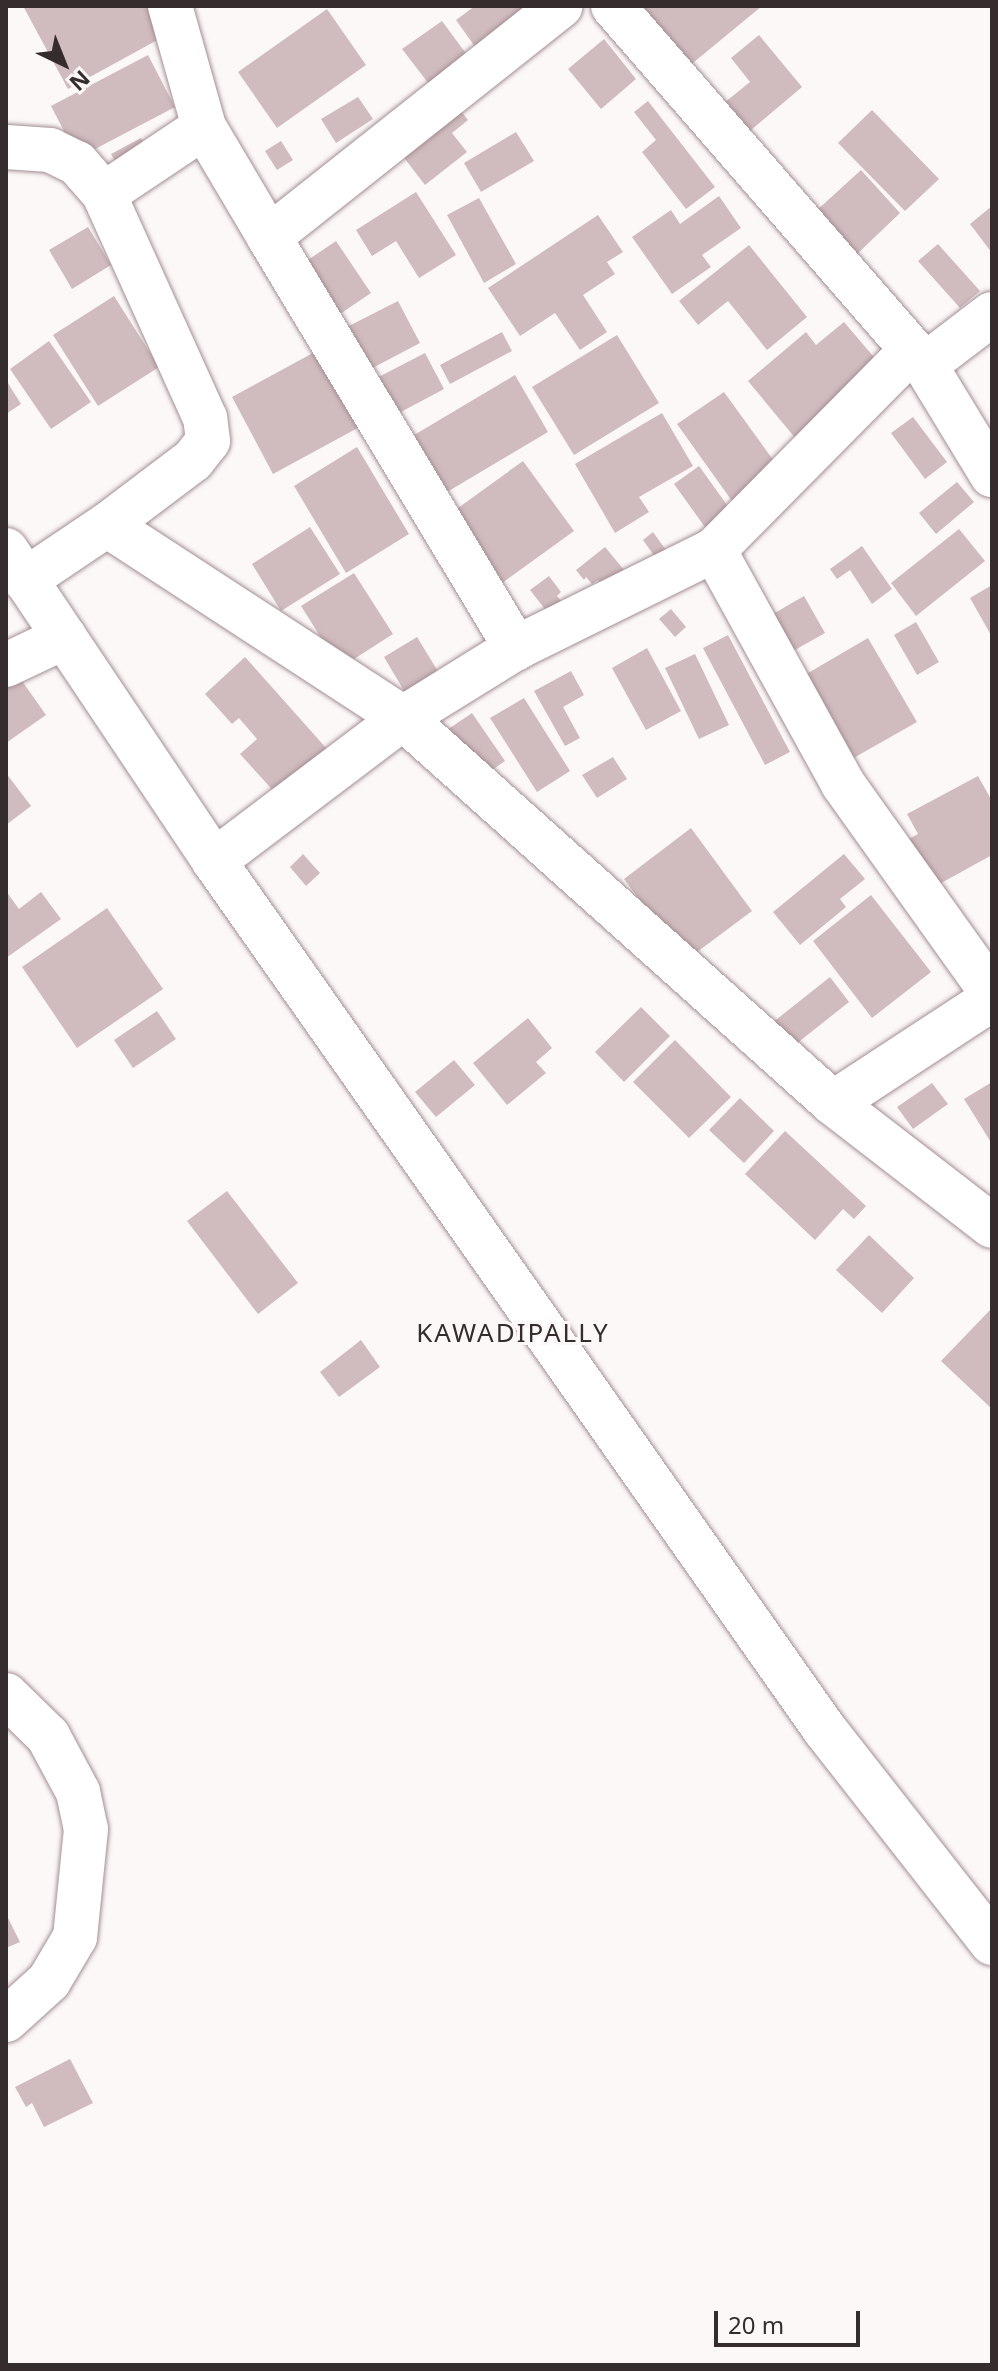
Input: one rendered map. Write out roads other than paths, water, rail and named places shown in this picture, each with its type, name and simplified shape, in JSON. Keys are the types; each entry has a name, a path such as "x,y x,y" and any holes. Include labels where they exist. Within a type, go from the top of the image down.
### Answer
{"street":[{"path":"170,6 204,127 516,648"},
{"path":"269,237 560,6"},
{"path":"613,6 918,358 992,475"},
{"path":"104,194 204,127"},
{"path":"6,147 50,150 77,163 104,194 205,418 208,441 193,460 107,525 16,565 214,861 825,1730 992,1943"},
{"path":"214,861 403,718 516,648 714,550 918,358 992,314"},
{"path":"107,525 403,718 833,1103 992,1226"},
{"path":"714,550 843,784 992,993"},
{"path":"6,665 65,637"},
{"path":"833,1103 992,999"},
{"path":"6,1695 48,1736 78,1792 86,1829 75,1937 49,1981 6,2020"}],"district":[{"name":"KAWADIPALLY","path":"513,1333"}]}
